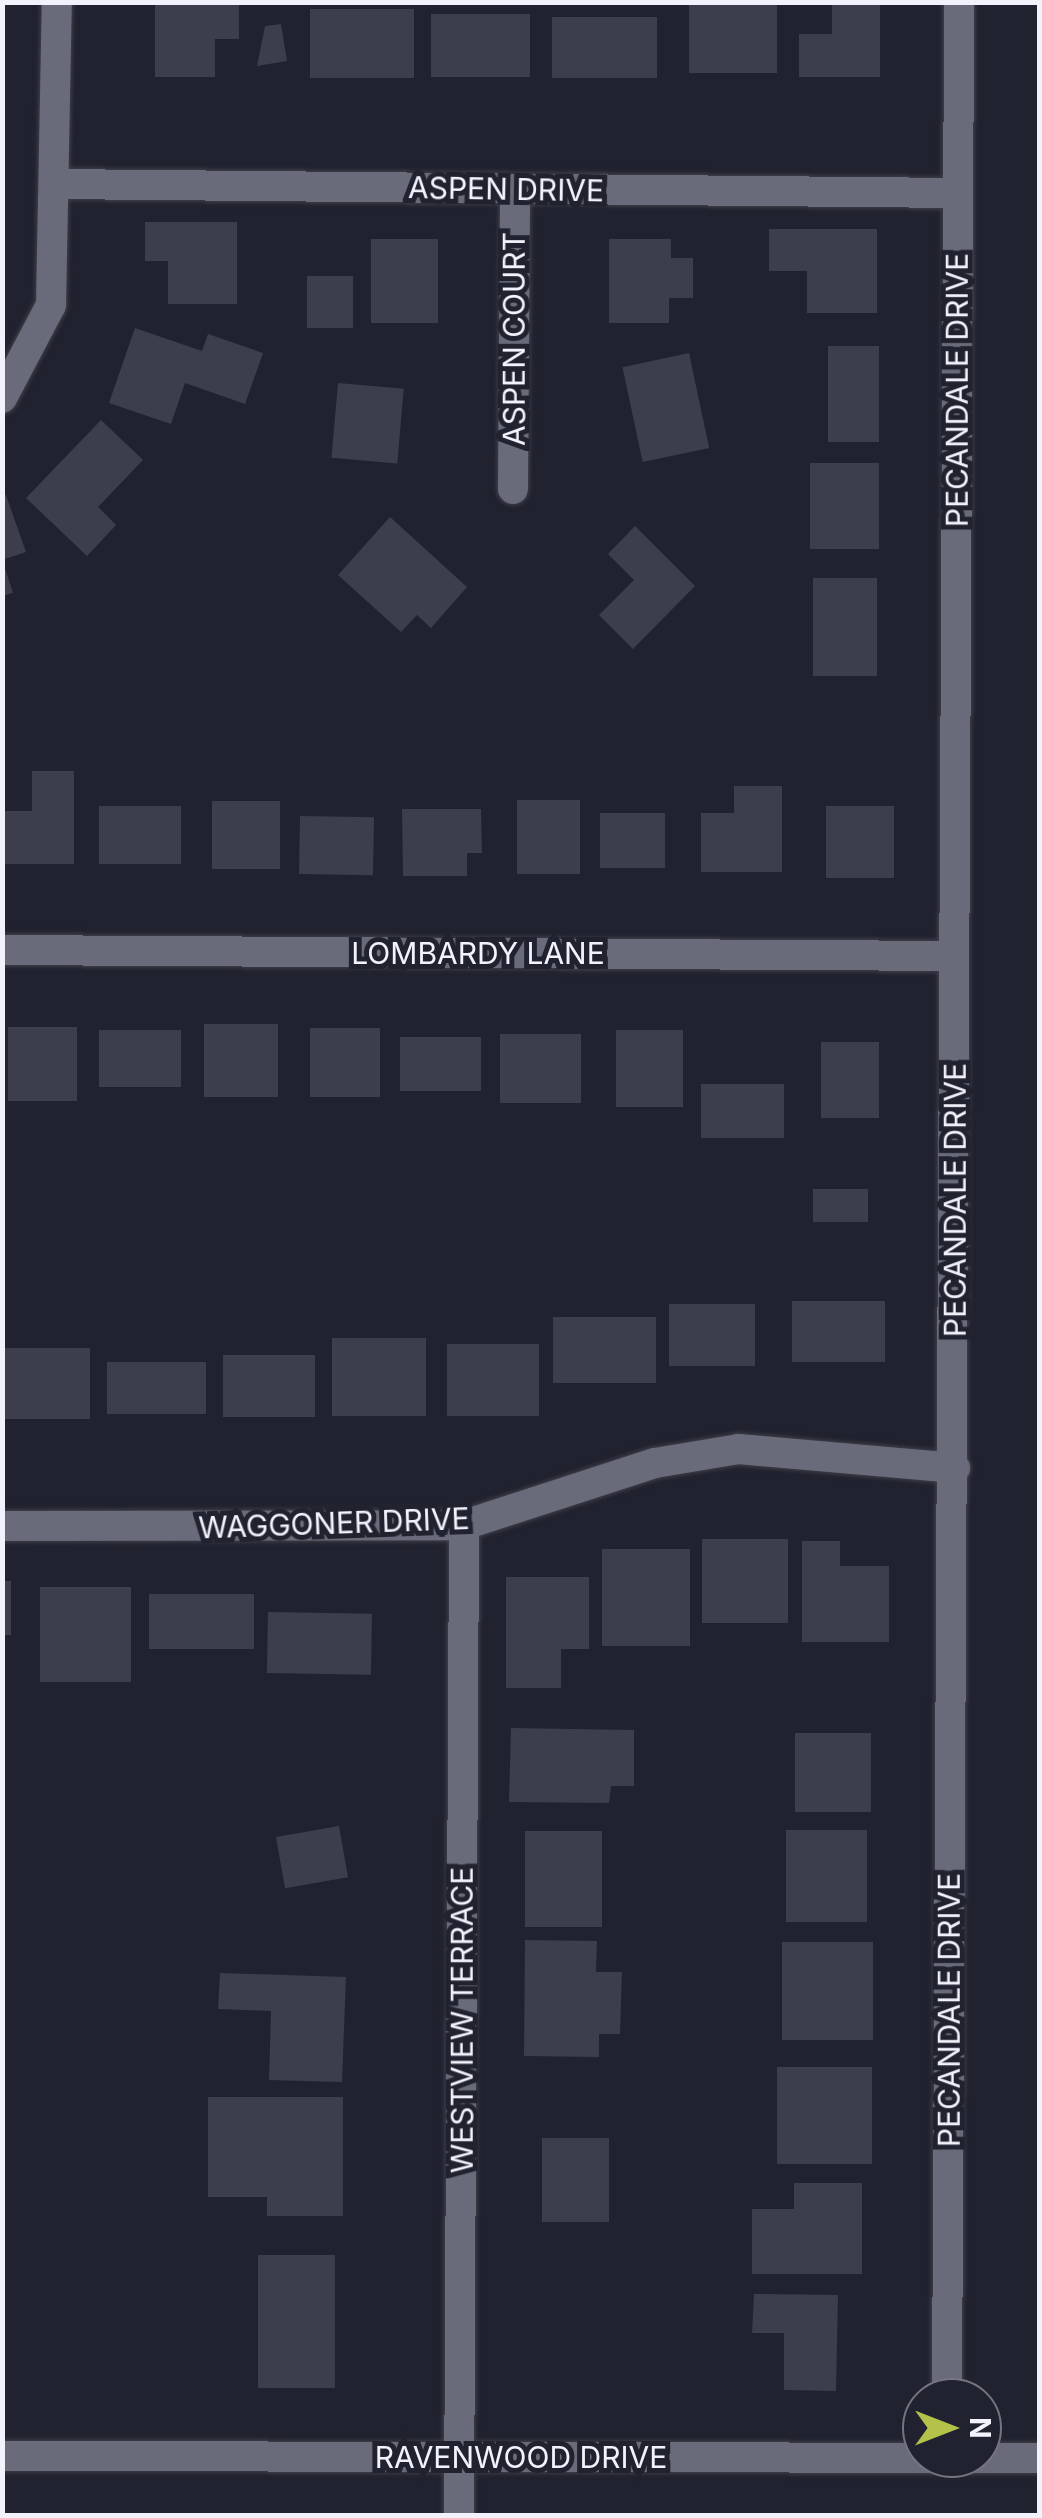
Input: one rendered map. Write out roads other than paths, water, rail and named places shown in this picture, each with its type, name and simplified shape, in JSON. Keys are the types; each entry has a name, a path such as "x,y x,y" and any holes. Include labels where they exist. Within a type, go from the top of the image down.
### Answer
{"street":[{"path":"2,398 50,305 57,2"},
{"name":"PECANDALE DRIVE","path":"947,2378 956,1468 954,956 959,2"},
{"name":"ASPEN DRIVE","path":"54,184 958,193"},
{"name":"ASPEN COURT","path":"513,489 515,189"},
{"name":"LOMBARDY LANE","path":"2,950 954,956"},
{"name":"WAGGONER DRIVE","path":"2,1526 464,1524 655,1463 739,1449 956,1468"},
{"name":"WESTVIEW TERRACE","path":"459,2516 464,1524"},
{"name":"RAVENWOOD DRIVE","path":"2,2456 1040,2458"}]}
